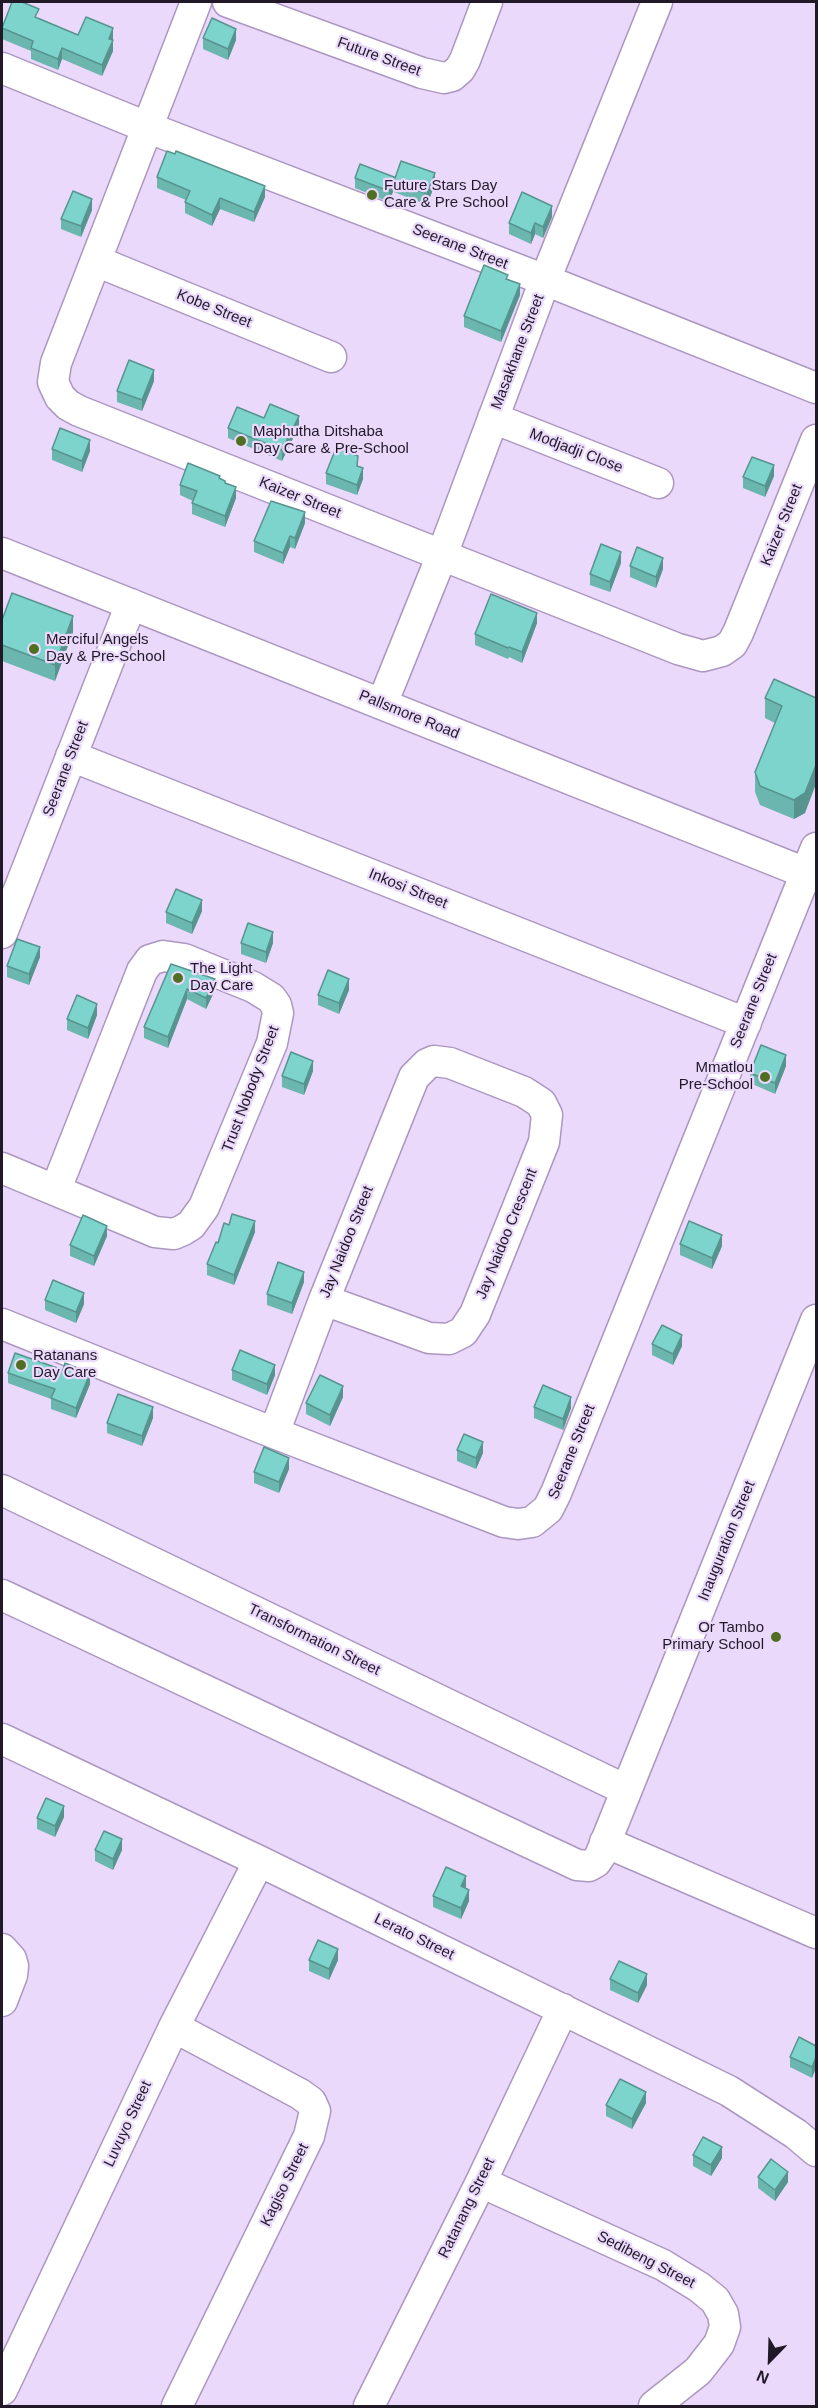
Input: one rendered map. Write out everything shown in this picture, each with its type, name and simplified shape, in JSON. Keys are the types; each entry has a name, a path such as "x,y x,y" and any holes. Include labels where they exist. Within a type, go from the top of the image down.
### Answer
{"street":[{"name":"Kaizer Street","path":"196,2 53,373 55,390 68,405 90,416 678,649 703,656 722,651 732,644 738,633 816,441"},
{"name":"Future Street","path":"228,2 422,74 444,78 453,76 465,60 487,2"},
{"name":"Masakhane Street","path":"382,704 442,555 545,280 657,2"},
{"name":"Seerane Street","path":"4,75 149,128 545,280 816,388"},
{"name":"Kobe Street","path":"96,261 331,357"},
{"name":"Modjadji Close","path":"493,418 658,483"},
{"name":"Pallsmore Road","path":"2,553 382,704 813,866"},
{"name":"Seerane Street","path":"2,933 131,604"},
{"name":"Inkosi Street","path":"71,756 746,1023"},
{"name":"Seerane Street","path":"2,1324 274,1434 504,1522 532,1522 548,1509 556,1493 746,1023 813,866"},
{"name":"Trust Nobody Street","path":"2,1168 165,1234 174,1234 191,1225 204,1207 272,1042 278,1013 271,998 253,987 184,959 163,956 150,960 142,971 56,1189"},
{"name":"Jay Naidoo Street","path":"274,1434 408,1088 420,1069 434,1061"},
{"name":"Jay Naidoo Crescent","path":"324,1300 429,1338 443,1340 456,1337 463,1332 476,1314 544,1142 546,1115 541,1103 524,1092 450,1063 434,1061"},
{"name":"Inauguration Street","path":"600,1852 816,1320"},
{"name":"Transformation Street","path":"2,1490 626,1790"},
{"path":"2,1595 577,1865 585,1867 600,1852 816,1933"},
{"name":"Lerato Street","path":"2,1740 563,2008 729,2091 796,2133 816,2151"},
{"name":"Luvuyo Street","path":"2,2390 174,2027 259,1862"},
{"path":"2,1949 11,1959 13,1966 2,2001"},
{"name":"Ratanang Street","path":"369,2406 481,2182 563,2008"},
{"name":"Kagiso Street","path":"174,2027 300,2094 311,2102 315,2111 309,2136 177,2406"},
{"name":"Sedibeng Street","path":"481,2182 663,2265 716,2300 723,2314 725,2327 719,2344 698,2371 654,2406"}],"building":[{"path":"12,2 22,2 39,9 35,17 78,35 86,17 113,28 109,39 113,40 102,65 62,48 58,59 31,48 33,41 2,28"},
{"path":"212,18 236,29 228,49 203,38"},
{"path":"167,151 175,154 176,151 265,186 254,212 220,198 212,215 185,202 190,191 157,177"},
{"path":"401,161 435,173 427,194 394,181"},
{"path":"360,164 394,177 389,191 355,178"},
{"path":"73,191 92,199 81,226 61,219"},
{"path":"522,192 552,206 543,227 535,223 531,233 509,223"},
{"path":"484,265 508,275 506,279 520,284 501,331 464,316"},
{"path":"129,360 154,370 142,400 117,391"},
{"path":"270,404 299,416 282,450 228,428 237,407 264,418"},
{"path":"60,428 90,440 82,461 52,449"},
{"path":"336,448 358,456 357,466 363,468 357,485 326,473"},
{"path":"752,457 774,465 765,486 743,477"},
{"path":"188,463 220,476 219,478 225,483 236,487 225,516 192,503 197,491 180,485"},
{"path":"271,501 305,512 295,538 290,536 283,553 254,541"},
{"path":"601,544 621,552 610,582 590,574"},
{"path":"637,547 663,558 656,577 630,566"},
{"name":"Merciful Angels Day & Pre-School","path":"12,593 73,616 55,665 2,645 2,620"},
{"path":"491,594 537,613 522,652 475,634"},
{"path":"774,679 816,698 816,765 805,793 794,800 760,786 755,772 782,706 765,698"},
{"path":"176,889 202,900 192,923 166,912"},
{"path":"248,923 273,932 266,952 241,943"},
{"path":"17,939 40,947 29,974 7,966"},
{"path":"171,964 215,979 206,998 187,989 168,1037 144,1027"},
{"path":"328,970 349,979 339,1003 318,995"},
{"path":"77,995 97,1004 88,1028 67,1019"},
{"path":"761,1045 786,1055 775,1083 750,1073"},
{"path":"291,1052 313,1061 304,1084 282,1076"},
{"path":"232,1214 255,1221 234,1275 207,1264 216,1242 218,1243 224,1223 229,1225"},
{"path":"83,1215 107,1226 94,1256 70,1245"},
{"path":"689,1221 722,1235 712,1258 680,1244"},
{"path":"278,1262 304,1272 292,1303 267,1294"},
{"path":"53,1280 84,1293 76,1312 45,1300"},
{"path":"662,1325 682,1335 673,1354 652,1344"},
{"path":"240,1350 275,1365 267,1384 232,1370"},
{"path":"15,1353 63,1370 65,1363 90,1373 76,1408 51,1398 55,1389 8,1373"},
{"path":"320,1375 343,1386 330,1415 306,1403"},
{"path":"543,1385 571,1397 563,1419 534,1407"},
{"path":"118,1394 153,1407 142,1436 107,1423"},
{"path":"464,1434 483,1442 476,1458 457,1450"},
{"path":"264,1447 289,1458 279,1482 254,1472"},
{"path":"46,1798 64,1806 55,1826 37,1818"},
{"path":"104,1831 122,1839 113,1859 95,1850"},
{"path":"446,1867 466,1876 461,1886 469,1890 461,1908 433,1896"},
{"path":"318,1940 338,1949 329,1969 309,1960"},
{"path":"619,1961 647,1974 638,1993 610,1979"},
{"path":"799,2037 816,2046 816,2057 812,2067 790,2057"},
{"path":"620,2079 646,2092 632,2119 606,2105"},
{"path":"703,2137 722,2147 711,2165 693,2155"},
{"path":"771,2159 788,2172 775,2190 758,2177"}],"place":[{"name":"Future Stars Day Care & Pre School","path":"372,195"},
{"name":"Maphutha Ditshaba Day Care & Pre-School","path":"241,441"},
{"name":"Merciful Angels Day & Pre-School","path":"34,649"},
{"name":"The Light Day Care","path":"178,978"},
{"name":"Mmatlou Pre-School","path":"765,1077"},
{"name":"Ratanans Day Care","path":"21,1365"},
{"name":"Or Tambo Primary School","path":"776,1637"}]}
